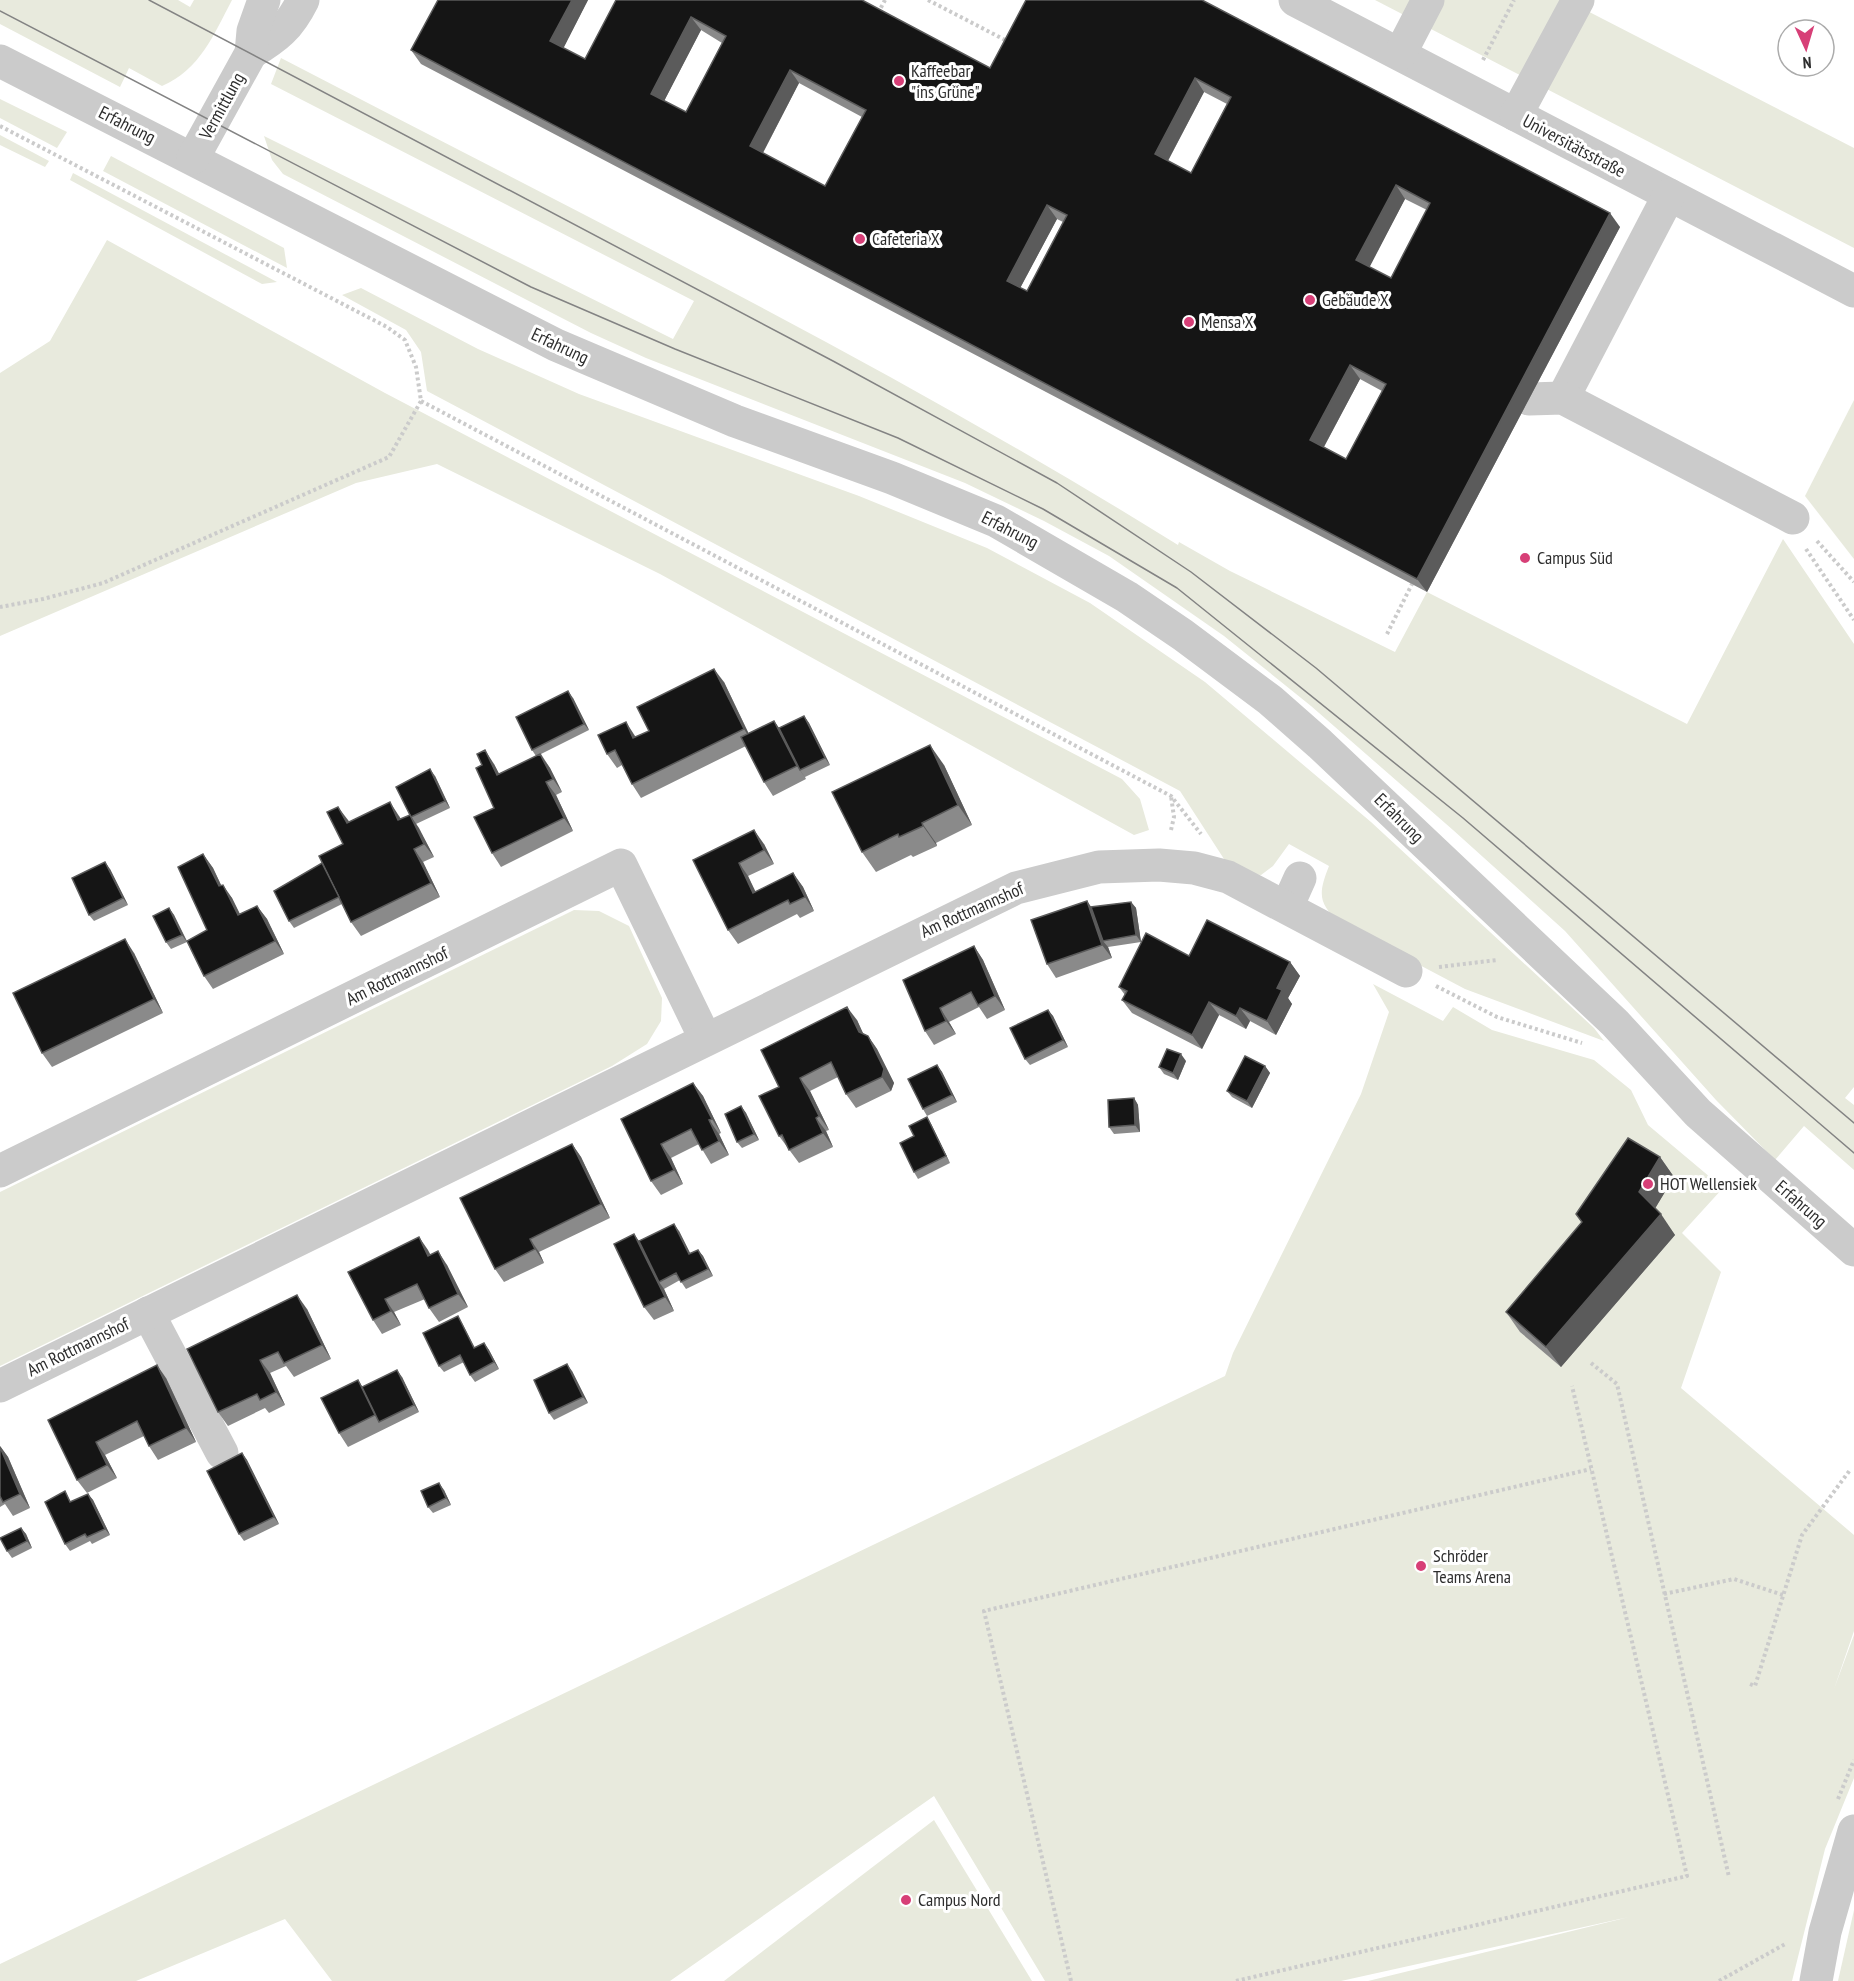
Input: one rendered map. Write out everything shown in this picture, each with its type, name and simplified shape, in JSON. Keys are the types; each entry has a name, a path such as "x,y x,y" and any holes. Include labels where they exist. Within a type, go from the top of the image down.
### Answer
{"street":[{"name":"Vermittlung","path":"194,158 251,53 253,31 264,0"},
{"name":"Vermittlung","path":"251,53 275,39 292,22 303,0"},
{"name":"Universitätsstraße","path":"1295,0 1854,291"},
{"path":"1400,54 1428,0"},
{"path":"1516,115 1578,0"},
{"name":"Erfahrung","path":"0,61 194,158 484,310 556,345 735,421 934,495 996,521 1056,554 1136,603 1270,700 1362,782 1615,1023 1698,1113 1854,1251"},
{"path":"1563,398 1669,195"},
{"path":"1529,399 1563,398 1793,518"},
{"name":"Am Rottmannshof","path":"0,1171 621,865 705,1038"},
{"name":"Am Rottmannshof","path":"0,1386 705,1038 1016,888 1100,867 1159,865 1194,868 1293,893 1406,971"},
{"path":"148,1313 222,1453"},
{"path":"1816,1981 1825,1932 1854,1831"}],"path":[{"path":"877,16 885,0"},
{"path":"928,0 1008,42"},
{"path":"0,126 387,327 405,340 416,367 421,401 389,457 103,583 43,599 0,607"},
{"path":"421,401 1171,796 1188,814 1228,877"},
{"path":"1793,518 1854,582"},
{"path":"1793,518 1800,541 1854,620"},
{"path":"1387,634 1412,584"},
{"path":"1406,971 1543,955"},
{"path":"1406,971 1497,1017 1588,1045"},
{"path":"1591,1363 1617,1384 1729,1877"},
{"path":"1236,1981 1687,1876 1572,1386"},
{"path":"1071,1981 984,1611 1591,1469"},
{"path":"1750,1684 1755,1686 1802,1535 1850,1470"},
{"path":"1664,1594 1734,1580 1783,1595"}],"shaded area":[{"path":"0,0 178,0 190,7 194,0 232,0 212,38 186,71 162,86 129,68 120,87 0,24"},
{"path":"1375,0 1566,0 1854,148 1854,248"},
{"path":"281,58 847,353 1069,479 1178,545 1179,542 1230,571 1395,652 1427,592 1687,724 1783,539 1854,644 1854,1087 1845,1098 1854,1105 1854,1170 1804,1126 1775,1160 1716,1100 1565,931 1311,706 1224,636 1109,556 1044,521 965,483 646,358 591,333 283,174 272,160 264,136 673,339 694,301 271,84"},
{"path":"0,99 67,132 57,148 0,118"},
{"path":"0,135 49,161 45,167 0,145"},
{"path":"111,156 284,248 287,268 103,171"},
{"path":"73,173 277,282 262,284 70,180"},
{"path":"107,240 385,393 1122,779 1140,799 1149,830 1134,835 660,574 437,464 356,483 0,636 0,373 50,341"},
{"path":"361,288 478,349 579,394 859,496 987,548 1090,603 1205,682 1371,822 1594,1028 1604,1041 1465,989 1340,923 1327,910 1322,898 1323,884 1329,866 1289,844 1273,866 1261,875 1242,873 1224,859 1180,791 427,391 421,352 406,330 342,295"},
{"path":"1854,400 1854,559 1805,496"},
{"path":"574,910 599,911 629,926 662,998 661,1021 647,1044 612,1066 0,1366 0,1192"},
{"name":"Schröder Teams Arena","path":"1373,984 1443,1021 1453,1007 1492,1030 1594,1060 1631,1090 1648,1125 1723,1188 1682,1233 1721,1272 1681,1388 1854,1535 1854,1631 1834,1689 1854,1635 1854,1778 1825,1849 1792,1981 1368,1981 1629,1917 1341,1981 1045,1981 934,1796 670,1981 332,1981 285,1919 136,1981 0,1981 0,1964 1225,1376 1233,1353 1361,1094 1389,1012"},
{"name":"Campus Nord","path":"934,1820 1032,1981 724,1981"},
{"path":"1854,1910 1854,1981 1838,1981"}],"building":[{"name":"Gebäude X","path":"438,0 572,0 550,41 585,59 616,0 862,0 990,68 1026,0 1202,0 1610,213 1417,579 411,50","holes":["691,17 726,36 686,112 651,94","790,70 866,110 825,186 750,146","1195,78 1231,97 1191,173 1155,154","1396,185 1430,203 1391,278 1356,260","1047,205 1067,215 1027,291 1007,281","1350,365 1386,384 1346,459 1310,440"]},
{"path":"714,669 744,729 632,784 615,750 607,754 598,735 626,722 633,738 649,731 637,707"},
{"path":"568,691 584,724 532,750 516,717"},
{"path":"804,716 825,758 800,770 779,728"},
{"path":"774,721 797,766 764,782 741,737"},
{"path":"930,745 958,805 922,823 923,826 899,837 898,834 862,852 832,792"},
{"path":"485,750 497,775 540,754 553,779 546,782 564,818 492,853 474,817 494,808 476,768 482,765 477,754"},
{"path":"430,769 445,801 411,817 396,787"},
{"path":"390,802 398,820 410,815 424,844 414,849 431,883 351,922 319,856 343,844 327,812 338,807 347,823"},
{"path":"754,830 764,850 739,863 753,893 793,873 805,897 790,904 788,900 728,930 693,860"},
{"path":"203,854 219,886 223,885 238,915 257,906 275,941 204,976 187,941 207,930 178,867"},
{"path":"105,862 123,898 89,915 72,878"},
{"path":"322,863 339,897 289,921 274,891"},
{"path":"1087,901 1102,945 1047,964 1031,920"},
{"path":"1131,902 1136,935 1103,941 1091,907"},
{"path":"169,908 182,935 166,942 153,916"},
{"path":"1207,920 1290,962 1277,988 1282,990 1267,1021 1240,1008 1236,1016 1209,1002 1192,1035 1122,1000 1127,991 1119,987 1146,933 1189,956"},
{"path":"125,939 154,999 42,1053 13,993"},
{"path":"974,946 995,996 978,1005 971,992 940,1008 946,1021 925,1031 903,980"},
{"path":"847,1007 859,1032 868,1036 884,1069 882,1077 846,1094 831,1062 800,1078 819,1116 816,1118 823,1133 789,1150 782,1135 779,1136 759,1096 779,1087 761,1050"},
{"path":"1048,1010 1063,1040 1025,1059 1010,1028"},
{"path":"1167,1049 1181,1054 1173,1073 1159,1067"},
{"path":"1245,1056 1265,1066 1247,1101 1227,1091"},
{"path":"937,1065 952,1095 923,1109 908,1079"},
{"path":"693,1083 712,1119 709,1120 719,1141 702,1150 691,1129 661,1144 674,1170 651,1181 621,1119"},
{"path":"1134,1098 1135,1125 1109,1127 1108,1100"},
{"path":"741,1106 754,1134 737,1142 725,1114"},
{"path":"927,1117 946,1156 914,1172 900,1143 914,1136 909,1126"},
{"path":"1628,1138 1660,1157 1639,1192 1661,1214 1546,1347 1506,1312 1582,1222 1576,1214"},
{"path":"572,1144 601,1204 530,1239 535,1249 495,1269 460,1198"},
{"path":"674,1224 689,1254 698,1250 708,1269 681,1282 676,1273 659,1282 639,1241"},
{"path":"634,1234 665,1297 644,1307 614,1244"},
{"path":"419,1237 428,1256 438,1251 458,1294 429,1308 417,1284 385,1299 391,1311 373,1320 348,1272"},
{"path":"297,1295 322,1345 284,1363 278,1352 260,1360 276,1392 260,1400 257,1394 218,1412 187,1349"},
{"path":"458,1316 474,1348 484,1343 494,1362 470,1375 460,1355 439,1366 423,1333"},
{"path":"567,1364 583,1397 549,1413 534,1380"},
{"path":"157,1365 186,1428 149,1446 137,1421 96,1442 107,1465 77,1480 48,1420"},
{"path":"397,1370 414,1405 379,1422 362,1387"},
{"path":"358,1380 375,1415 339,1433 321,1398"},
{"path":"0,1447 20,1494 3,1502 0,1496"},
{"path":"242,1453 274,1517 239,1534 207,1471"},
{"path":"439,1483 446,1498 428,1507 421,1491"},
{"path":"65,1491 70,1502 88,1494 105,1529 87,1537 85,1534 65,1544 45,1502"},
{"path":"21,1528 27,1541 7,1551 0,1538"}],"tram line":[{"path":"149,0 833,361 1057,483 1191,572 1316,668 1854,1123"},
{"path":"0,11 531,287 675,349 898,438 1043,509 1177,588 1463,818 1854,1153"}],"place":[{"name":"Kaffeebar \"ins Grüne\"","path":"899,81"},
{"name":"Cafeteria X","path":"860,239"},
{"name":"Gebäude X","path":"1310,300"},
{"name":"Mensa X","path":"1189,322"},
{"name":"Campus Süd","path":"1525,558"},
{"name":"HOT Wellensiek","path":"1648,1184"},
{"name":"Schröder Teams Arena","path":"1421,1566"},
{"name":"Campus Nord","path":"906,1900"}]}
